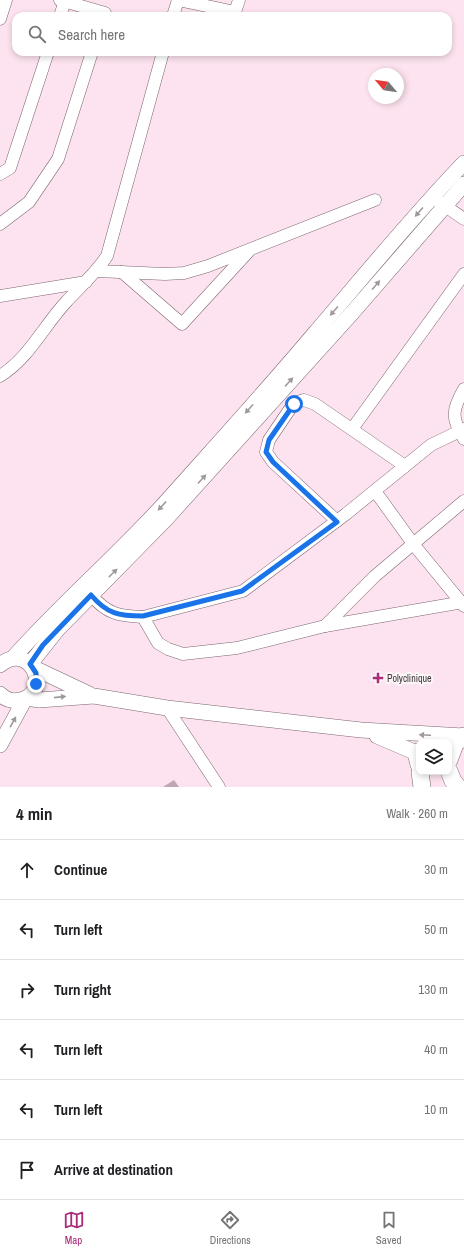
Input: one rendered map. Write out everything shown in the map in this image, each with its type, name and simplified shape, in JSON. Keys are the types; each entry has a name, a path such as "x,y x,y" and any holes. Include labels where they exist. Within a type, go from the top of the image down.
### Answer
{"main road":[{"path":"452,754 455,744 464,736"},
{"path":"420,775 422,787"},
{"path":"449,775 458,787"}],"street":[{"path":"0,19 6,0"},
{"path":"174,12 178,0 235,12 239,0"},
{"path":"61,12 63,1 101,12"},
{"path":"0,174 10,168 47,56"},
{"path":"0,224 29,202 58,159 91,56"},
{"path":"0,376 10,370 24,356 65,303 97,271 107,256 162,56"},
{"path":"32,666 48,640 166,519 352,313 438,201 464,163"},
{"path":"6,662 42,625 109,561 164,504 438,201 464,184"},
{"path":"97,271 184,273 251,249 375,200"},
{"path":"438,201 464,219"},
{"path":"122,272 182,324 251,249"},
{"path":"352,430 464,274"},
{"path":"0,296 86,282"},
{"path":"91,595 101,606 113,613 128,616 143,616 242,591 337,522 431,445 462,433 453,418 456,403 464,389"},
{"path":"337,522 273,462 266,452 269,440 294,404 304,400 315,404 405,466"},
{"path":"375,491 414,545 463,604"},
{"path":"326,626 375,576 414,545 464,501"},
{"path":"143,616 158,643 168,649 183,654 238,648 326,626 411,610 463,604"},
{"path":"6,662 25,660 32,666 94,696"},
{"path":"0,745 26,698 35,689 37,679 32,666"},
{"path":"0,694 13,701 26,698 39,700 94,696 168,708 361,730 464,736"},
{"path":"168,708 219,787"},
{"path":"361,730 416,756"}],"building":[{"path":"174,780 179,787 163,787"}],"place":[{"name":"Polyclinique","path":"378,678"}],"route":[{"path":"36,684 36,673 30,664 43,645 91,595 101,606 113,613 128,616 143,616 242,591 337,522 273,462 266,452 269,440 294,404"}]}
